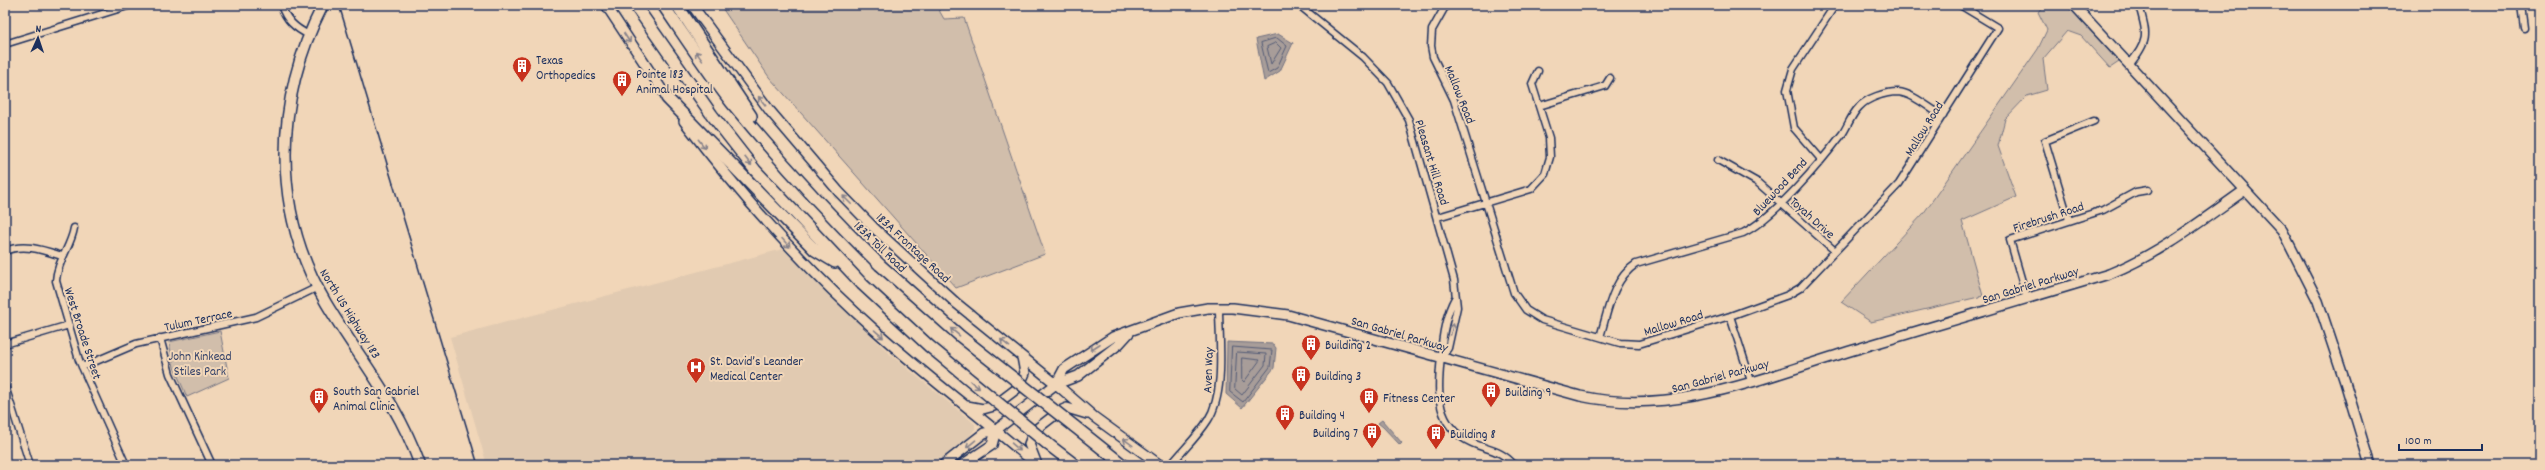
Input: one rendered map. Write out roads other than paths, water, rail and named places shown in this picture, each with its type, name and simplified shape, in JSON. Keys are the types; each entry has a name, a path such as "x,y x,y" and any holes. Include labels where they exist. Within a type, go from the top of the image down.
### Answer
{"highway":[{"path":"635,5 712,115 755,170 849,271 929,346 1049,446 1075,465"},
{"name":"183A Toll Road","path":"663,5 730,100 825,211 880,265 960,336 1123,465"},
{"path":"677,5 789,170"},
{"path":"667,98 815,250 849,271"}],"main road":[{"name":"North US Highway 183","path":"323,5 309,35 292,87 286,119 284,166 294,226 306,261 318,287 390,398 420,465"}],"street":[{"path":"5,44 131,5"},
{"path":"281,5 289,21 297,29 309,35"},
{"path":"606,5 667,98 705,149 789,247 875,330 1037,465"},
{"name":"183A Frontage Road","path":"692,5 770,112 839,192 918,269 1094,417 1160,465"},
{"name":"Pleasant Hill Road","path":"1299,5 1363,56 1388,83 1409,120 1451,264 1455,298 1450,306 1440,344 1441,358 1439,398 1450,425 1463,438 1496,450 1514,465"},
{"name":"Mallow Road","path":"1446,5 1432,30 1431,46 1433,57 1454,100 1514,293 1522,306 1542,320 1620,343 1639,344 1730,316 1788,295 1800,288 1898,184 1998,28 1960,5"},
{"path":"1820,158 1794,128 1787,90 1793,69 1835,5"},
{"path":"2074,5 2282,230 2318,301 2345,382 2370,465"},
{"path":"2129,65 2146,42 2146,33 2140,5"},
{"path":"2521,5 2524,28"},
{"path":"1438,216 1531,189 1545,174 1550,157 1549,138 1532,84 1538,71"},
{"path":"1539,106 1604,86 1610,78"},
{"name":"Bluewood Bend","path":"1600,337 1615,288 1628,270 1636,264 1743,233 1757,226 1781,203 1842,134 1859,106 1880,95 1899,92 1909,95 1943,116"},
{"path":"2068,220 2045,141 2094,121"},
{"name":"Toyah Drive","path":"1718,160 1757,182 1835,251"},
{"name":"Firebrush Road","path":"2027,299 2010,240 2068,220 2103,210 2136,192 2148,190"},
{"name":"San Gabriel Parkway","path":"1056,384 1064,369 1103,342 1179,313 1219,308 1288,315 1580,396 1626,403 1666,402 1692,398 2109,274 2137,263 2245,190"},
{"name":"West Broade Street","path":"74,228 72,237 56,270 56,281 82,367 126,465"},
{"path":"5,251 21,247 38,248 62,256"},
{"name":"Tulum Terrace","path":"82,367 128,347 160,338 256,317 318,287"},
{"name":"Aven Way","path":"1171,465 1208,420 1216,402 1218,385 1219,308"},
{"path":"1730,316 1751,381"},
{"path":"5,344 69,325"},
{"name":"San Gabriel Parkway","path":"943,465 984,433 996,430 1056,384 1071,380 1078,376 1119,344 1130,332"},
{"path":"160,338 170,374 212,465"},
{"path":"966,406 983,409 994,406 1019,387 1025,373 1022,357"},
{"path":"5,386 30,465"},
{"path":"1037,465 1029,444 1034,431 1060,411 1067,408 1094,417"},
{"name":"San Gabriel Parkway","path":"962,465 992,444 996,430"}],"water":[{"path":"1278,34 1293,43 1280,71 1264,81 1256,39"},
{"path":"1227,342 1273,344 1276,348 1274,368 1242,408 1226,394"},
{"path":"1382,420 1402,443 1400,445 1378,423"}],"railway":[{"path":"339,5 478,465"}],"place":[{"name":"Texas Orthopedics","path":"522,83"},
{"name":"Pointe 183 Animal Hospital","path":"622,97"},
{"name":"Building 2","path":"1311,361"},
{"name":"St. David’s Leander Medical Center","path":"696,384"},
{"name":"Building 3","path":"1301,392"},
{"name":"Building 9","path":"1491,408"},
{"name":"South San Gabriel Animal Clinic","path":"319,414"},
{"name":"Fitness Center","path":"1369,414"},
{"name":"Building 4","path":"1285,431"},
{"name":"Building 7","path":"1372,449"},
{"name":"Building 8","path":"1436,450"}],"park label":[{"name":"John Kinkead Stiles Park","path":"200,362"}]}
